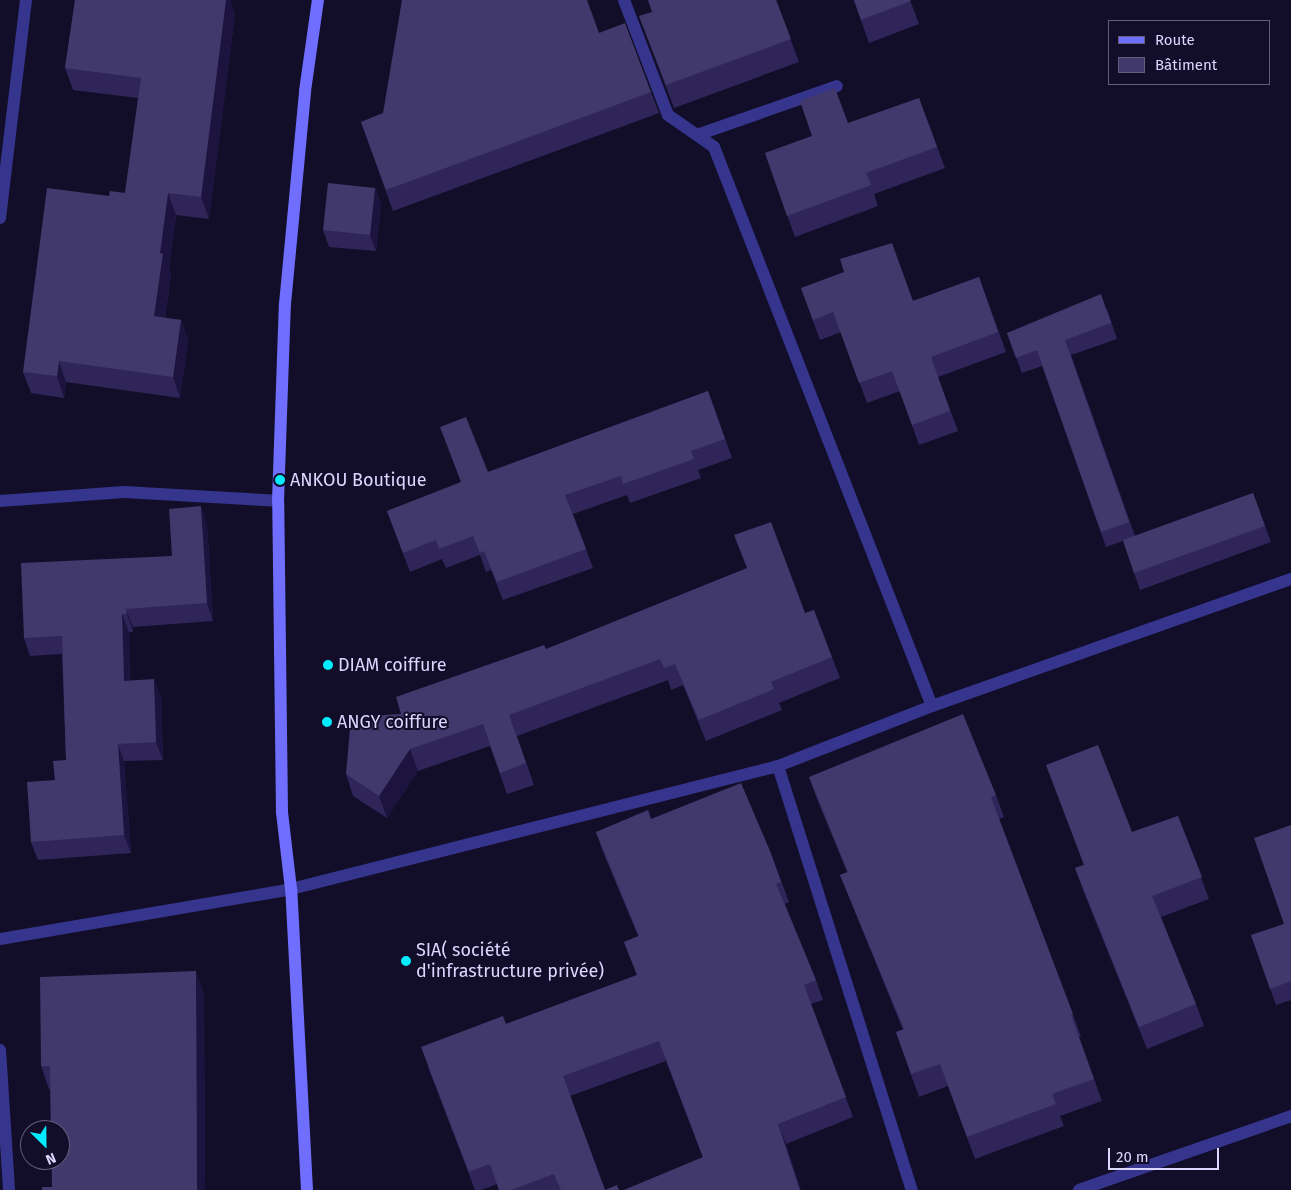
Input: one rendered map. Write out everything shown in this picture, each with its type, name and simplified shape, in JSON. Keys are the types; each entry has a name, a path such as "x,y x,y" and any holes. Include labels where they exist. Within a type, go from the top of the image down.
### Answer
{"main road":[{"path":"307,1190 291,889 282,812 278,501 285,304 305,91 318,0"}],"street":[{"path":"0,218 26,0"},
{"path":"624,0 668,115 714,147 932,706"},
{"path":"697,135 837,86"},
{"path":"0,501 124,492 278,501"},
{"path":"0,939 291,889 778,766 932,706 1291,579"},
{"path":"778,766 912,1190"},
{"path":"0,1050 9,1190"},
{"path":"1079,1190 1291,1116"}],"building":[{"path":"75,0 226,0 201,197 168,193 160,253 163,254 154,316 181,320 173,377 59,361 57,376 23,372 47,188 109,196 110,191 125,193 141,78 65,68"},
{"path":"402,0 587,0 599,33 625,23 651,92 386,190 361,122 383,113"},
{"path":"648,0 776,0 791,39 666,85 639,16 652,12"},
{"path":"854,0 910,0 911,1 861,20"},
{"path":"835,88 848,123 919,98 937,147 866,173 871,185 787,216 765,153 812,136 800,101"},
{"path":"328,183 375,188 370,235 323,230"},
{"path":"892,243 913,301 979,277 998,332 931,357 950,411 912,425 892,371 859,383 833,312 813,320 801,288 844,272 840,259"},
{"path":"1101,294 1111,323 1065,340 1129,522 1101,532 1037,350 1016,358 1007,333"},
{"path":"708,391 725,439 691,451 694,459 623,484 621,476 565,495 586,549 497,582 484,551 480,553 473,536 439,549 436,540 403,553 387,511 461,482 440,427 466,417 488,472"},
{"path":"1253,493 1265,526 1134,573 1123,540"},
{"path":"201,506 207,603 126,609 127,614 122,614 124,681 154,679 156,742 118,744 124,835 31,842 27,782 55,780 53,761 66,760 62,636 24,638 21,563 172,556 169,509"},
{"path":"771,522 805,613 814,610 832,657 771,682 774,689 699,720 675,664 664,668 660,659 509,715 526,763 500,773 483,724 410,749 379,796 346,774 351,717 401,714 396,697 544,645 546,649 747,568 734,535"},
{"path":"963,714 996,795 991,797 1073,1014 1071,1015 1094,1079 1052,1094 1056,1104 967,1137 940,1064 911,1074 896,1032 904,1029 840,875 848,872 809,777"},
{"path":"1098,745 1132,832 1178,816 1202,877 1152,896 1196,1004 1139,1027 1075,868 1084,865 1046,765"},
{"path":"741,783 781,882 776,884 816,980 804,985 846,1097 778,1124 800,1190 624,1190 703,1157 659,1041 563,1076 605,1190 561,1190 554,1174 511,1190 499,1190 490,1164 469,1172 421,1047 503,1016 506,1024 637,975 624,942 639,936 596,832 648,810 651,819"},
{"path":"1291,825 1291,981 1270,989 1251,935 1284,924 1254,838"},
{"path":"196,971 197,1190 42,1190 42,1187 52,1187 52,1170 70,1170 70,1120 51,1120 50,1066 41,1066 40,977"},
{"path":"617,1185 619,1190 605,1190"}],"place":[{"name":"ANKOU Boutique","path":"280,480"},
{"name":"DIAM coiffure","path":"328,665"},
{"name":"ANGY coiffure","path":"327,722"},
{"name":"SIA( société d'infrastructure privée)","path":"406,961"}]}
